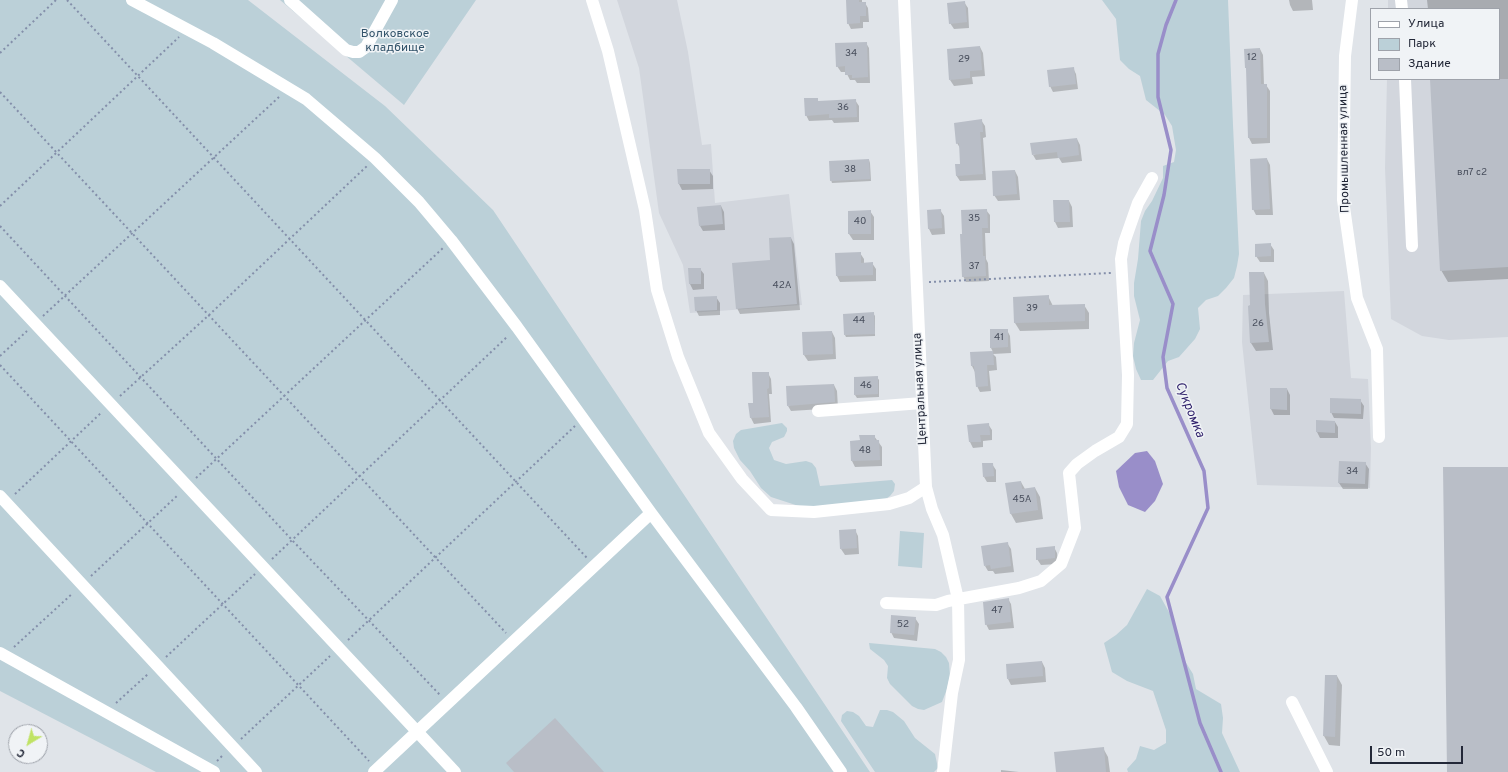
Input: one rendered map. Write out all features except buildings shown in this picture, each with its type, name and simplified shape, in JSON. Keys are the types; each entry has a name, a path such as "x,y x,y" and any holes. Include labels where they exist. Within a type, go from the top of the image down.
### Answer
{"street":[{"path":"132,0 187,29 306,99 375,158 419,202 451,240 517,327 651,514 796,707 841,772"},
{"path":"290,0 346,50 353,52 359,52 366,47 392,0"},
{"path":"592,0 608,51 643,202 657,290 678,357 709,434 742,479 770,510 814,512 889,504 909,498 926,488"},
{"name":"Центральная улица","path":"904,0 926,488 932,509 943,535 958,599 959,660 952,693 943,772"},
{"name":"Промышленная улица","path":"1352,0 1345,56 1344,200 1357,298 1377,349 1379,437"},
{"path":"1405,80 1412,246"},
{"path":"886,603 936,604 1019,588 1040,581 1061,564 1075,528 1069,473 1077,464 1095,451 1119,437 1127,424 1128,375 1121,259 1124,243 1138,203 1152,178"},
{"path":"0,286 455,772"},
{"path":"818,411 922,403"},
{"path":"0,496 256,772"},
{"path":"375,771 651,514"},
{"path":"2,655 211,770"},
{"path":"1292,702 1327,772"}],"path":[{"path":"0,53 56,0"},
{"path":"67,0 595,566"},
{"path":"0,206 187,29"},
{"path":"0,356 289,88"},
{"path":"0,92 514,641"},
{"path":"209,315 375,158"},
{"path":"0,226 447,704"},
{"path":"2,655 147,524 451,240"},
{"path":"916,282 1122,273"},
{"path":"107,712 360,477 517,327"},
{"path":"0,365 298,685 375,771"},
{"path":"211,770 232,746 436,558 582,419"}],"shaded area":[{"path":"617,0 677,0 688,52 702,145 711,144 715,203 789,194 802,305 690,313 683,265 659,213 639,68"},
{"path":"1388,0 1508,0 1508,337 1449,340 1422,336 1391,319 1385,168 1387,80 1500,80 1500,8 1388,8"},
{"path":"1344,291 1351,378 1368,379 1371,448 1370,488 1257,485 1242,342 1243,295"},
{"path":"1147,451 1155,461 1163,484 1155,501 1145,512 1128,505 1119,487 1116,471 1135,453"}],"green space":[{"path":"0,0 248,0 385,106 493,210 870,772 156,772 0,691"},
{"name":"Волковское кладбище","path":"280,0 476,0 404,105"},
{"path":"1102,0 1228,0 1239,254 1237,266 1234,278 1226,288 1218,296 1206,300 1198,308 1200,329 1195,339 1179,357 1168,361 1153,380 1141,380 1136,369 1133,356 1134,343 1140,320 1134,296 1134,283 1138,259 1141,221 1163,178 1163,166 1174,162 1176,150 1172,126 1165,115 1146,100 1140,76 1129,69 1120,60 1116,19"},
{"path":"782,423 787,428 784,437 772,442 769,448 774,460 786,464 806,461 812,463 816,468 820,486 892,480 895,484 894,491 884,500 808,509 771,497 761,488 750,471 740,460 734,448 733,441 736,434 741,430"},
{"path":"900,531 924,533 922,568 898,566"},
{"path":"1147,589 1160,596 1174,621 1185,661 1193,674 1196,689 1221,704 1223,718 1222,733 1240,772 1128,772 1127,769 1136,759 1140,746 1154,750 1166,743 1166,730 1153,691 1127,681 1112,672 1104,643 1127,625"},
{"path":"869,643 935,649 941,652 949,663 950,676 942,702 924,710 912,706 890,684 887,678 888,666 884,660 870,649"},
{"path":"880,710 893,712 904,721 915,738 935,754 938,768 934,772 875,772 841,721 842,715 847,711 853,712 859,716 866,726 873,727"}],"waterway":[{"name":"Сукромка","path":"1176,0 1166,25 1158,54 1158,97 1171,150 1164,195 1150,251 1173,304 1163,357 1167,388 1204,471 1208,508 1167,597 1200,723 1221,772"}]}
